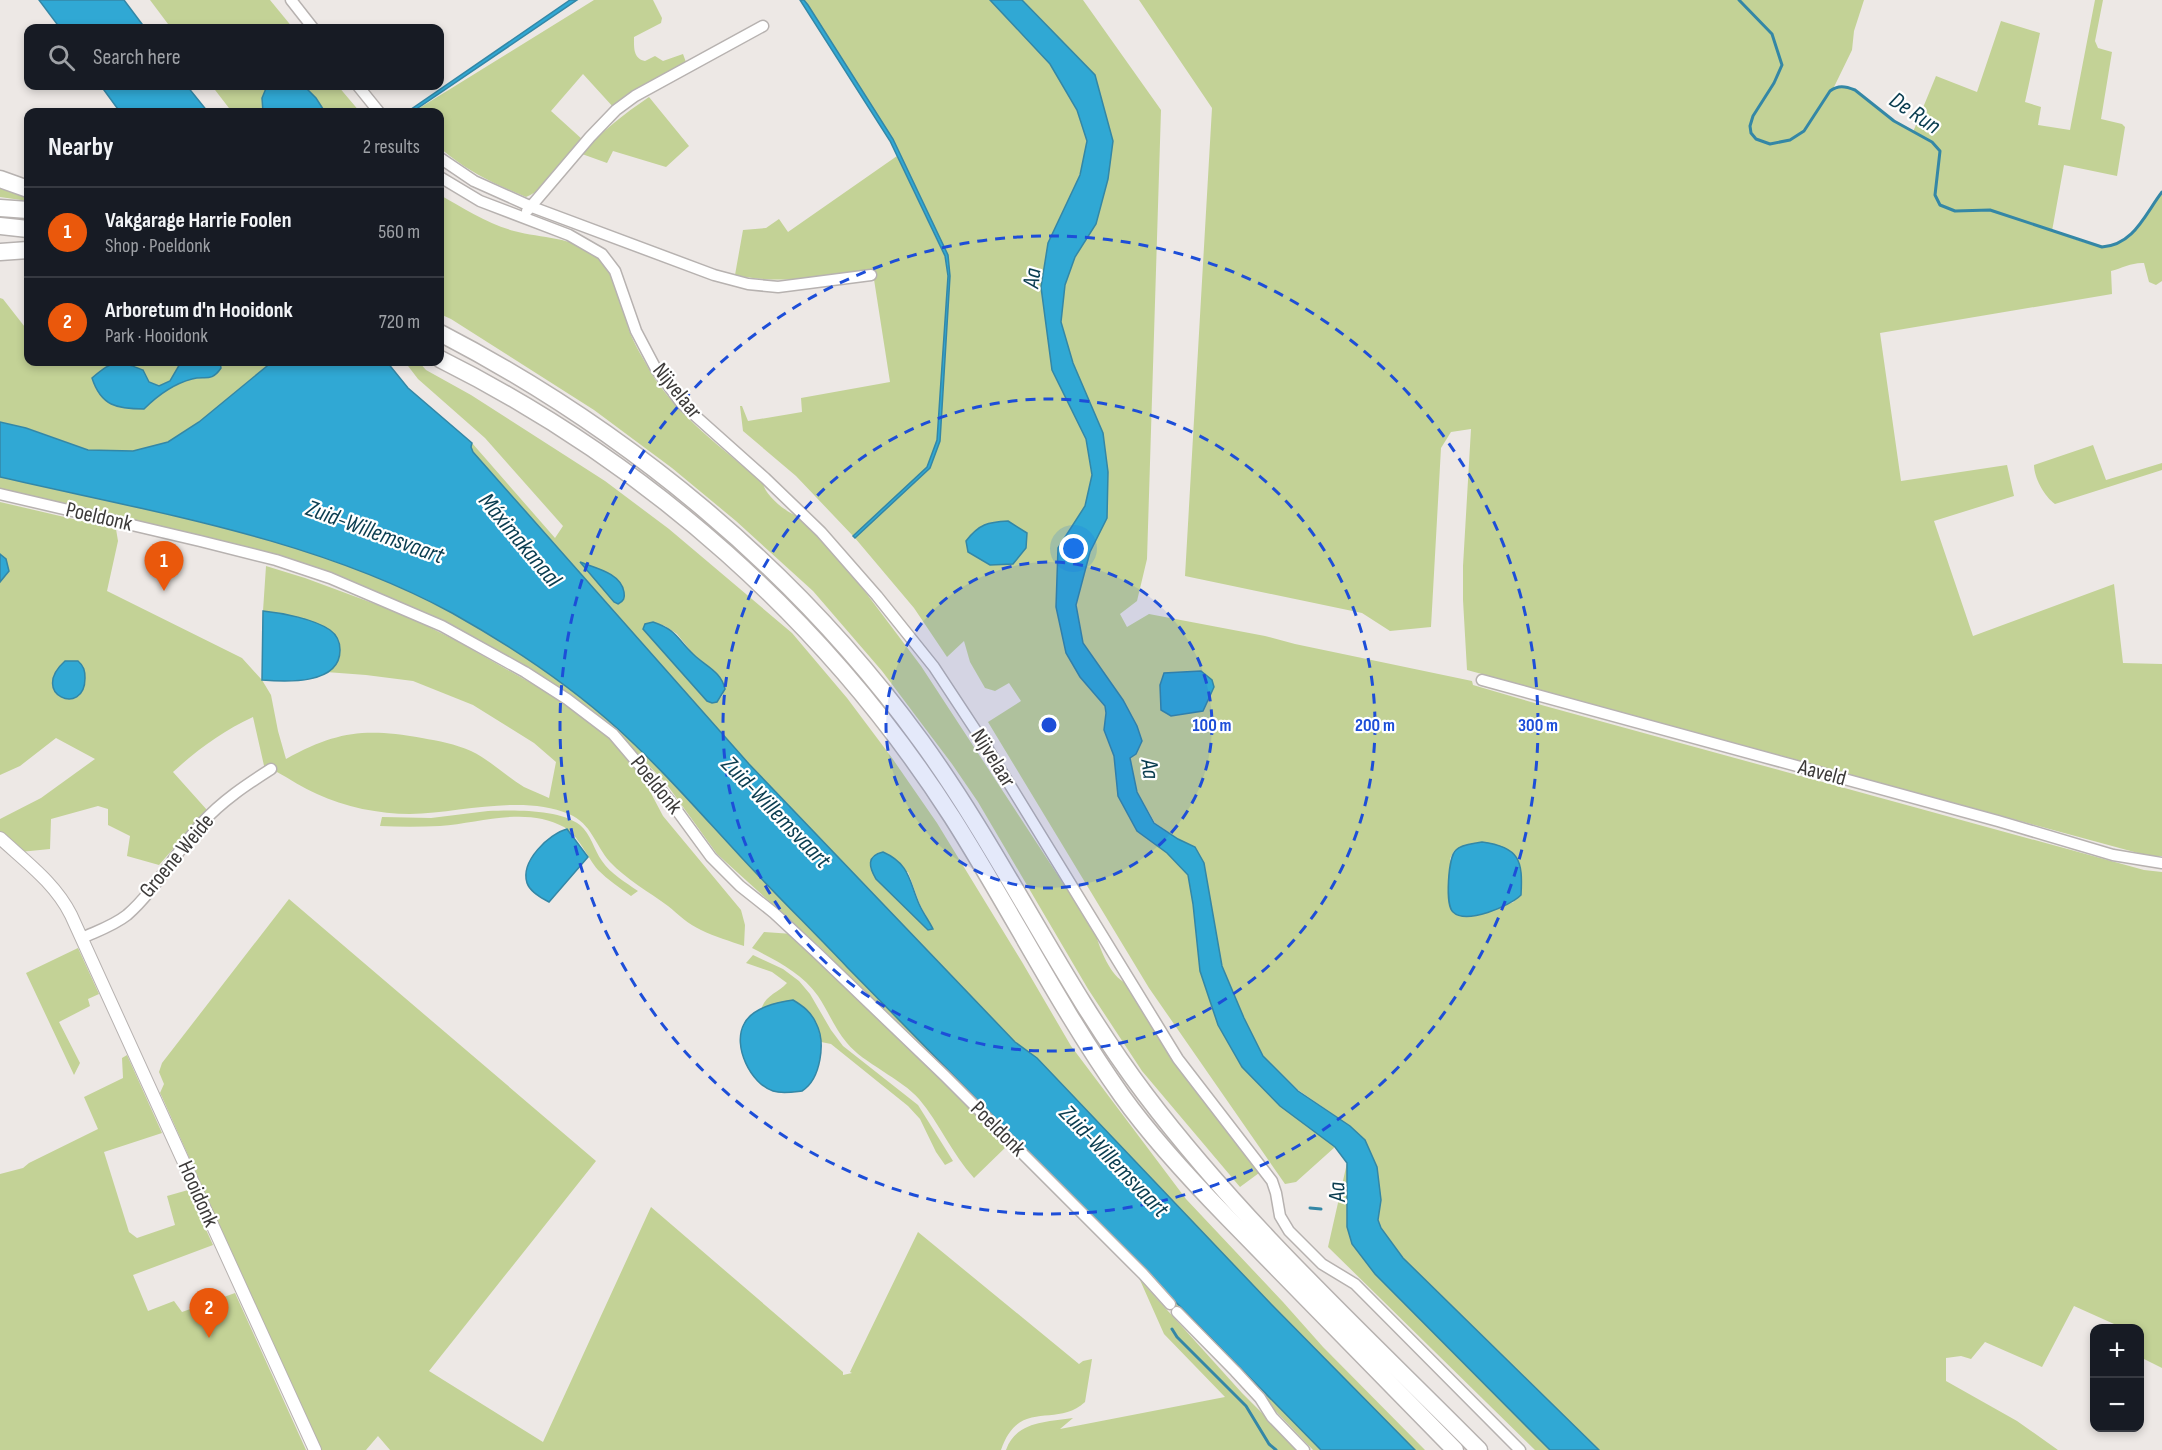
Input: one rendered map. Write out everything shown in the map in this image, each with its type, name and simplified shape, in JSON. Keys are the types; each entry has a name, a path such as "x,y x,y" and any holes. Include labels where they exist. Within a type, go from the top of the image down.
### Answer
{"highway":[{"path":"0,179 24,188"},
{"path":"0,207 24,210"},
{"path":"0,226 24,229"},
{"path":"0,252 24,250"},
{"path":"444,335 522,379 639,458 729,531 821,620 920,740 964,806 1101,1030 1145,1094 1238,1209 1479,1450"},
{"path":"444,361 478,378 582,441 653,492 729,555 803,628 837,665 906,751 950,815 1086,1041 1123,1097 1196,1185 1455,1450"}],"street":[{"path":"291,0 310,24"},
{"path":"520,217 532,207 562,168 616,111 635,96 763,26"},
{"path":"361,90 376,108"},
{"path":"444,161 474,180 532,207 714,275 748,284 778,287 871,275"},
{"name":"Nijvelaar","path":"444,179 480,201 569,235 602,254 615,271 636,331 656,369 682,404 821,532 877,596 934,667 986,746 1178,1059 1272,1181 1283,1224 1315,1258 1353,1282 1520,1450"},
{"path":"602,254 615,237"},
{"name":"Poeldonk","path":"0,494 200,540 276,560 330,578 442,626 525,672 567,699 613,734 670,801 711,857 740,886 774,913 945,1076 1143,1274 1260,1398 1272,1417 1304,1450"},
{"name":"Aaveld","path":"1482,680 1998,821 2113,855 2162,863"},
{"name":"Groene Weide","path":"82,938 112,925 127,914 201,824 219,806 271,769"},
{"path":"0,838 46,879 65,903 82,938"},
{"name":"Hooidonk","path":"82,938 315,1450"}],"green space":[{"path":"150,0 270,0 290,24 168,24"},
{"path":"594,0 653,0 662,18 661,23 634,37 636,55 645,61 655,56 663,61 683,54 687,65 614,108 583,74 551,111 583,140 543,187 526,197 480,176 444,151 444,108 419,108"},
{"path":"804,0 990,0 1050,64 1077,110 1087,141 1080,175 1048,243 1052,370 1086,439 1092,475 1085,506 1058,548 1080,677 1105,706 1104,730 1114,756 1118,796 1137,831 1167,853 1188,875 1200,971 1311,1129 1335,1147 1296,1182 1285,1184 1149,988 988,722 1021,701 1009,683 995,691 985,688 970,662 964,641 947,657 914,608 855,538 930,468 940,441 950,276 948,255 893,139"},
{"path":"1022,0 1083,0 1161,110 1147,559 1137,601 1120,614 1127,627 1149,614 1265,636 1472,681 1473,685 1545,706 2144,870 2162,872 2162,1368 2144,1359 2144,1324 2114,1324 2074,1306 2042,1367 1985,1342 1971,1359 1961,1356 1946,1358 1946,1381 2017,1421 2058,1450 1599,1450 1403,1258 1381,1228 1378,1220 1381,1200 1350,1126 1298,1090 1263,1056 1222,966 1211,904 1195,847 1178,839 1155,823 1137,792 1130,758 1137,726 1123,700 1083,643 1076,605 1090,552 1107,518 1073,363 1061,322 1065,285 1075,257 1096,223 1108,179 1095,75","holes":["1461,847 1514,902 1474,916 1450,859 1454,851"]},
{"path":"1139,0 1864,0 1854,31 1852,50 1834,87 1847,87 1855,90 1894,121 1913,132 1936,76 1977,92 2001,21 2040,33 2025,102 2041,107 2038,125 2070,130 2095,0 2103,0 2095,41 2098,48 2112,52 2101,119 2122,124 2125,127 2117,176 2064,165 2052,231 2085,243 2105,246 2115,244 2135,231 2162,192 2162,281 2156,285 2149,282 2144,263 2136,263 2111,271 2112,294 1880,333 1901,481 2007,465 2014,496 1934,521 1973,636 2114,584 2123,663 2162,664 2162,856 2149,856 1467,670 1463,566 1471,429 1451,432 1441,448 1431,627 1390,631 1362,613 1185,576 1212,108"},
{"path":"215,90 265,90 262,98 263,108 229,108"},
{"path":"308,90 341,90 357,108 322,108"},
{"path":"649,97 689,146 666,167 613,151 607,163 582,154 614,123"},
{"path":"897,156 945,257 948,277 937,440 927,467 853,536 796,476 743,431 740,406 748,421 802,412 801,398 890,382 873,273 786,280 735,275 743,230 766,228 779,219 788,232"},
{"path":"0,183 24,192 24,200 0,197"},
{"path":"444,197 504,228 570,242 599,259 611,274 633,340 661,387 687,417 763,483 778,504 800,517 854,577 921,666 1095,932 1110,968 1126,983 1259,1173 1240,1187 1142,1071 1088,989 978,802 952,764 882,671 813,591 736,521 672,468 594,410 444,316"},
{"path":"0,298 24,326 24,366 179,366 170,381 159,386 149,382 144,409 174,386 187,380 213,374 221,366 267,366 199,422 169,442 133,451 88,450 27,428 0,422"},
{"path":"408,366 422,366 605,481 669,529 792,633 847,698 892,758 937,823 1071,1046 1186,1199 1323,1347 1425,1450 1415,1450 1271,1304 1037,1058 1015,1042 749,764 473,452 470,447 472,443 555,538 563,526 485,438 418,379","holes":["653,622 677,634 693,654 717,673 723,695 717,702 712,703","908,872 920,905 933,929 876,879"]},
{"path":"2093,445 2106,480 2162,463 2162,470 2055,504 2041,487 2034,465"},
{"path":"0,477 231,530 345,565 399,587 452,613 517,652 559,681 599,712 650,760 847,967 1321,1450 1313,1450 1127,1256 821,948 717,854 665,782 615,732 569,696 331,576 0,490"},
{"path":"0,502 116,529 118,541 107,591 242,658 262,680 271,695 286,759 336,737 367,733 402,735 447,743 471,751 524,787 549,798 556,762 534,743 473,705 413,681 326,672 333,668 340,654 279,613 263,611 266,566 405,615 457,641 552,695 607,733 644,780 663,816 741,910 745,925 744,946 696,928 630,880 610,862 583,823 569,814 531,805 491,806 429,813 387,813 362,809 328,799 277,772 269,776 265,770 253,717 211,741 173,772 207,810 159,865 127,856 130,836 108,825 108,809 98,806 51,819 50,849 20,852 0,832 0,819 41,798 95,759 56,738 20,766 0,775 0,582 9,571 6,559 0,554"},
{"path":"488,811 549,813 571,820 587,833 606,866 618,878 638,891 631,896 610,881 598,870 569,831 549,821 519,817 440,826 380,826 382,817 431,818"},
{"path":"289,899 596,1161 429,1371 543,1442 651,1207 843,1372 843,1375 852,1373 850,1372 918,1232 1079,1364 1092,1359 1085,1402 1074,1410 1039,1416 1018,1424 1009,1434 1001,1450 390,1450 378,1436 366,1450 320,1450 160,1093 164,1084 159,1072 162,1063"},
{"path":"764,932 793,934 1009,1144 974,1178 919,1099 847,1043 812,988 788,968 752,948"},
{"path":"78,948 99,994 88,999 90,1006 59,1022 80,1063 74,1075 26,973"},
{"path":"753,955 783,969 799,981 810,994 843,1046 918,1105 953,1161 945,1165 920,1119 908,1106 831,1044 821,1042 820,1033 802,1006 784,1001 761,1010 769,998 787,983 772,972 746,963"},
{"path":"127,1055 162,1133 104,1152 129,1232 137,1238 175,1225 167,1196 188,1190 213,1245 133,1275 148,1311 174,1301 182,1312 235,1293 306,1450 0,1450 0,1174 23,1168 98,1129 84,1097 123,1078 122,1058"},
{"path":"1347,1163 1352,1244 1375,1274 1550,1450 1535,1450 1328,1247"},
{"path":"1140,1280 1242,1393 1299,1450 1006,1450 1017,1433 1043,1422 1073,1418 1060,1429 1225,1397 1164,1334"}],"water":[{"path":"39,0 124,0 142,24 57,24"},
{"path":"570,0 577,0 418,108 413,108 439,90 444,90 444,87"},
{"path":"800,0 804,0 808,5 893,139 948,255 950,276 940,441 930,468 855,538 853,536 927,467 937,440 948,276 945,256 890,141"},
{"path":"990,0 1022,0 1095,75 1113,141 1108,179 1096,224 1075,257 1065,285 1061,322 1073,363 1103,433 1108,472 1107,518 1090,552 1076,605 1083,643 1123,700 1142,741 1136,754 1130,758 1137,792 1154,823 1195,847 1204,863 1222,966 1263,1056 1298,1091 1350,1126 1365,1140 1377,1167 1381,1200 1378,1220 1381,1228 1403,1258 1599,1450 1550,1450 1375,1274 1352,1244 1347,1227 1347,1163 1335,1147 1280,1106 1242,1067 1218,1025 1200,971 1188,875 1167,853 1137,831 1118,796 1114,756 1104,730 1105,706 1080,677 1066,653 1056,607 1058,548 1085,506 1092,475 1086,439 1052,370 1041,287 1048,243 1080,175 1087,141 1077,110 1050,64"},
{"path":"104,90 190,90 205,108 117,108"},
{"path":"265,90 308,90 322,108 263,108 262,98"},
{"path":"108,366 132,366 143,370 149,382 159,386 170,381 179,366 221,366 217,373 211,377 192,379 172,387 144,409 118,407 111,404 100,395 92,378"},
{"path":"267,366 390,366 408,388 472,443 473,452 749,764 1015,1042 1037,1058 1271,1304 1415,1450 1321,1450 847,967 650,760 599,712 538,666 452,613 399,587 345,565 231,530 0,477 0,422 26,428 88,450 133,451 168,442 199,422"},
{"path":"1008,521 1027,533 1026,548 1013,564 990,565 968,552 966,541 980,527 989,523"},
{"path":"0,554 6,559 9,571 0,582"},
{"path":"580,562 606,572 618,580 624,592 623,600 618,604 614,602"},
{"path":"263,611 307,620 330,630 336,636 339,644 338,661 331,670 310,679 262,680"},
{"path":"653,622 672,632 720,678 725,689 717,702 707,701 643,629 645,624"},
{"path":"65,661 78,661 85,673 83,690 77,697 69,699 61,697 55,691 53,683 55,673"},
{"path":"1201,671 1212,680 1214,687 1203,711 1171,716 1161,710 1160,685 1164,673"},
{"path":"567,829 588,857 549,902 528,886 526,875 528,866 545,842"},
{"path":"1482,842 1495,844 1512,852 1520,865 1521,895 1498,909 1477,915 1459,915 1451,908 1448,891 1453,854 1461,846"},
{"path":"883,852 904,868 933,929 928,930 876,879 870,862 874,856"},
{"path":"793,1000 812,1016 816,1023 821,1040 820,1060 814,1078 802,1091 776,1092 765,1087 751,1073 742,1053 741,1033 748,1018 759,1010 773,1004"}],"waterway":[{"name":"De Run","path":"1739,0 1772,34 1782,65 1774,83 1753,116 1750,126 1751,133 1756,139 1770,144 1790,140 1804,131 1830,91 1845,87 1855,90 1894,121 1932,142 1940,151 1935,195 1940,205 1955,211 1990,210 2102,247 2113,245 2131,235 2162,192"},
{"name":"Aa","path":"1310,1208 1321,1209"},
{"path":"1172,1329 1177,1337 1246,1406 1269,1444 1276,1450"}],"place":[{"name":"Vakgarage Harrie Foolen","path":"164,591"},
{"name":"Arboretum d'n Hooidonk","path":"209,1338"}],"water label":[{"name":"Zuid-Willemsvaart","path":"375,532"},
{"name":"Máximakanaal","path":"520,540"},
{"name":"Zuid-Willemsvaart","path":"776,812"},
{"name":"Zuid-Willemsvaart","path":"1114,1161"}]}
